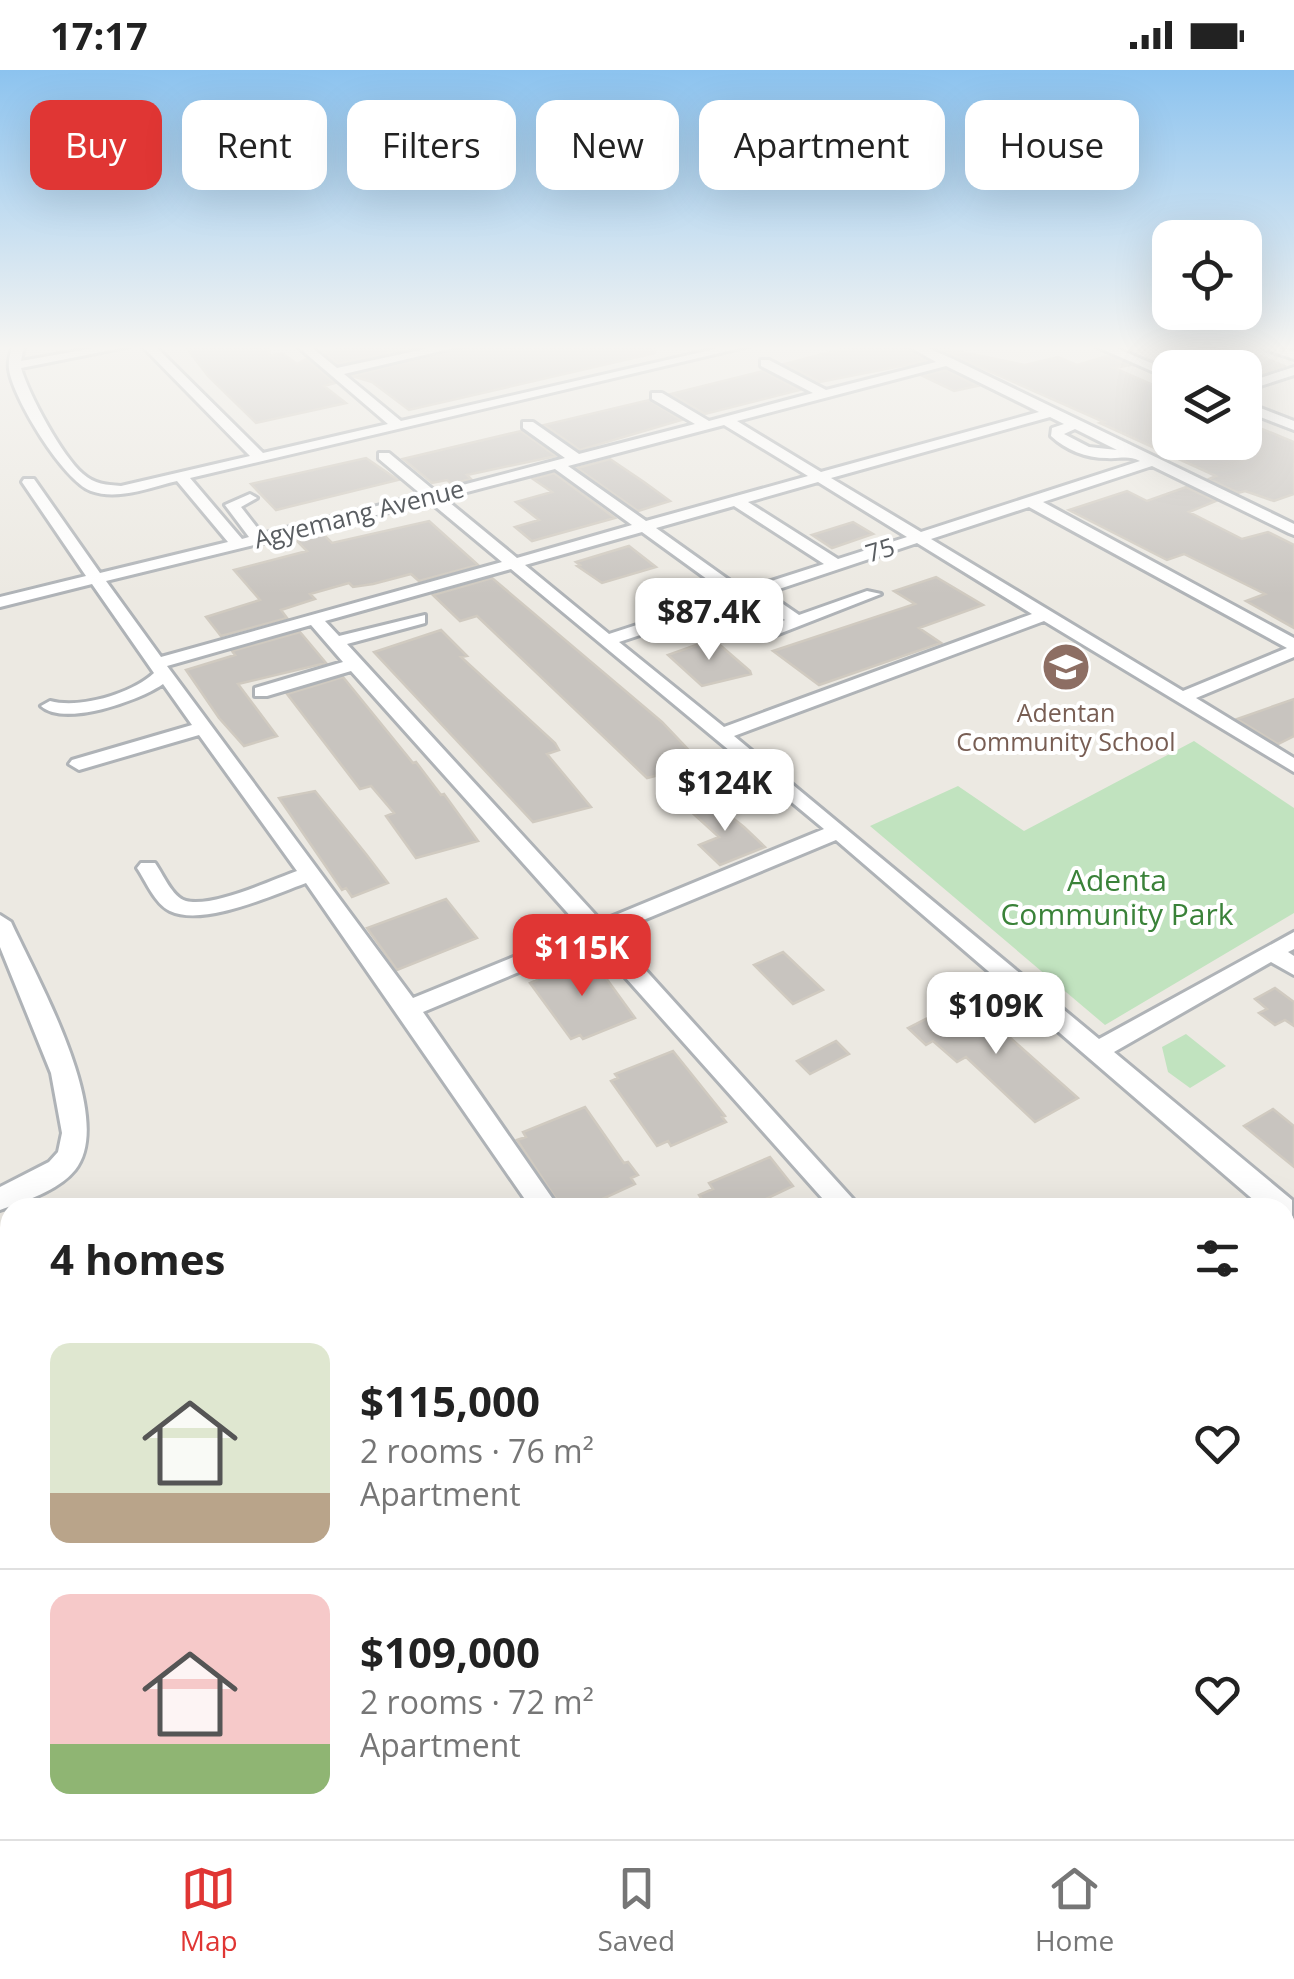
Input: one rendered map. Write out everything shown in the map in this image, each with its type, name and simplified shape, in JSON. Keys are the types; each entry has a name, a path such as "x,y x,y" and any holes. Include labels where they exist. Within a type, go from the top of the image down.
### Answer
{"street":[{"path":"45,429 76,476 86,484 121,490 180,477 319,460"},
{"path":"225,429 260,466"},
{"path":"260,466 281,454 393,429"},
{"path":"540,429 576,459"},
{"name":"Agyemang Avenue","path":"0,602 698,429"},
{"path":"738,429 1294,766"},
{"path":"159,669 316,620 994,429"},
{"path":"1064,429 1057,432 1058,436 1078,448 1100,455 1132,451 1294,530"},
{"path":"281,454 294,466"},
{"path":"384,456 838,831 1271,1198"},
{"name":"75","path":"606,640 1154,461"},
{"path":"556,464 645,527 797,622"},
{"path":"180,477 236,543"},
{"path":"28,482 539,1198"},
{"path":"250,498 232,505 258,538"},
{"path":"737,501 835,564"},
{"path":"1032,502 1294,648"},
{"path":"1275,520 1294,514"},
{"path":"770,631 873,594"},
{"path":"719,735 1044,615"},
{"path":"336,642 419,619"},
{"path":"316,620 839,1198"},
{"path":"1181,698 1294,648"},
{"path":"261,692 355,664"},
{"path":"50,706 58,710 93,705 156,684 159,669"},
{"path":"78,764 204,728"},
{"path":"406,1010 838,831"},
{"path":"148,868 172,903 186,910 205,908 309,874"},
{"path":"0,922 73,1098 78,1130 70,1157 44,1179 0,1198"},
{"path":"1098,1050 1294,939"},
{"path":"1271,951 1294,968"}],"green space":[{"name":"Adenta Community Park","path":"1194,741 1294,808 1294,913 1105,1025 870,826 958,786 1024,831"},
{"path":"1186,1034 1226,1066 1190,1088 1168,1072 1162,1047"}],"building":[{"path":"549,429 652,429 580,450"},
{"path":"1112,429 1152,429 1152,447"},
{"path":"1262,429 1294,442 1294,494 1274,501 1245,491 1238,493 1209,479 1216,476 1181,460 1262,460"},
{"path":"521,431 556,456 467,475 471,479 452,484 447,480 432,483 403,459"},
{"path":"366,458 398,480 276,510 251,484"},
{"path":"610,459 670,501 638,511 577,468"},
{"path":"554,473 615,518 532,541 515,527 539,520 516,502 552,492 533,479"},
{"path":"1186,487 1216,501 1189,512 1242,539 1268,532 1294,545 1294,628 1246,601 1265,594 1184,554 1167,560 1069,510 1127,491 1147,501"},
{"path":"429,521 478,565 419,581 411,574 353,587 349,583 310,594 315,599 281,610 287,618 221,636 206,617 260,600 234,570 307,551 295,539 321,532 332,543"},
{"path":"853,522 873,534 832,548 812,535"},
{"path":"629,546 656,567 602,583 577,566 580,565 576,562"},
{"path":"936,577 983,605 919,628 941,643 819,685 773,651 915,604 894,591"},
{"path":"492,578 662,722 702,764 647,778 477,616 460,621 433,595"},
{"path":"441,630 467,656 461,657 555,743 559,750 547,754 591,807 533,822 374,652"},
{"path":"300,632 326,663 238,684 277,736 244,746 186,670 235,655 232,651"},
{"path":"713,639 751,674 702,686 668,655"},
{"path":"343,677 413,763 444,794 478,841 416,858 386,816 394,813 371,786 360,789 287,694"},
{"path":"1294,699 1294,736 1278,744 1237,719"},
{"path":"315,791 388,883 352,897 346,888 342,890 279,798"},
{"path":"710,800 765,847 720,865 699,845 719,837 688,809"},
{"path":"446,899 477,938 397,970 367,928"},
{"path":"783,952 823,990 793,1004 754,965"},
{"path":"590,956 635,1018 583,1039 580,1035 571,1039 530,983 537,980 535,976"},
{"path":"1275,988 1294,1002 1294,1026 1285,1020 1275,1025 1259,1013 1267,1009 1255,999"},
{"path":"965,999 985,1018 1000,1010 1020,1028 1007,1035 1078,1098 1035,1122 966,1057 957,1062 933,1041 926,1045 908,1028"},
{"path":"836,1041 849,1054 810,1074 797,1061"},
{"path":"673,1051 726,1122 671,1146 668,1141 657,1146 611,1081 618,1078 615,1074"},
{"path":"585,1107 624,1163 628,1162 638,1175 631,1178 635,1184 605,1198 555,1198 517,1140 526,1137 523,1132"},
{"path":"1273,1109 1294,1126 1294,1167 1244,1126"},
{"path":"770,1157 793,1186 768,1198 701,1198 699,1195 713,1189 709,1183"}],"place":[{"name":"Adentan Community School","path":"1066,667"}]}
